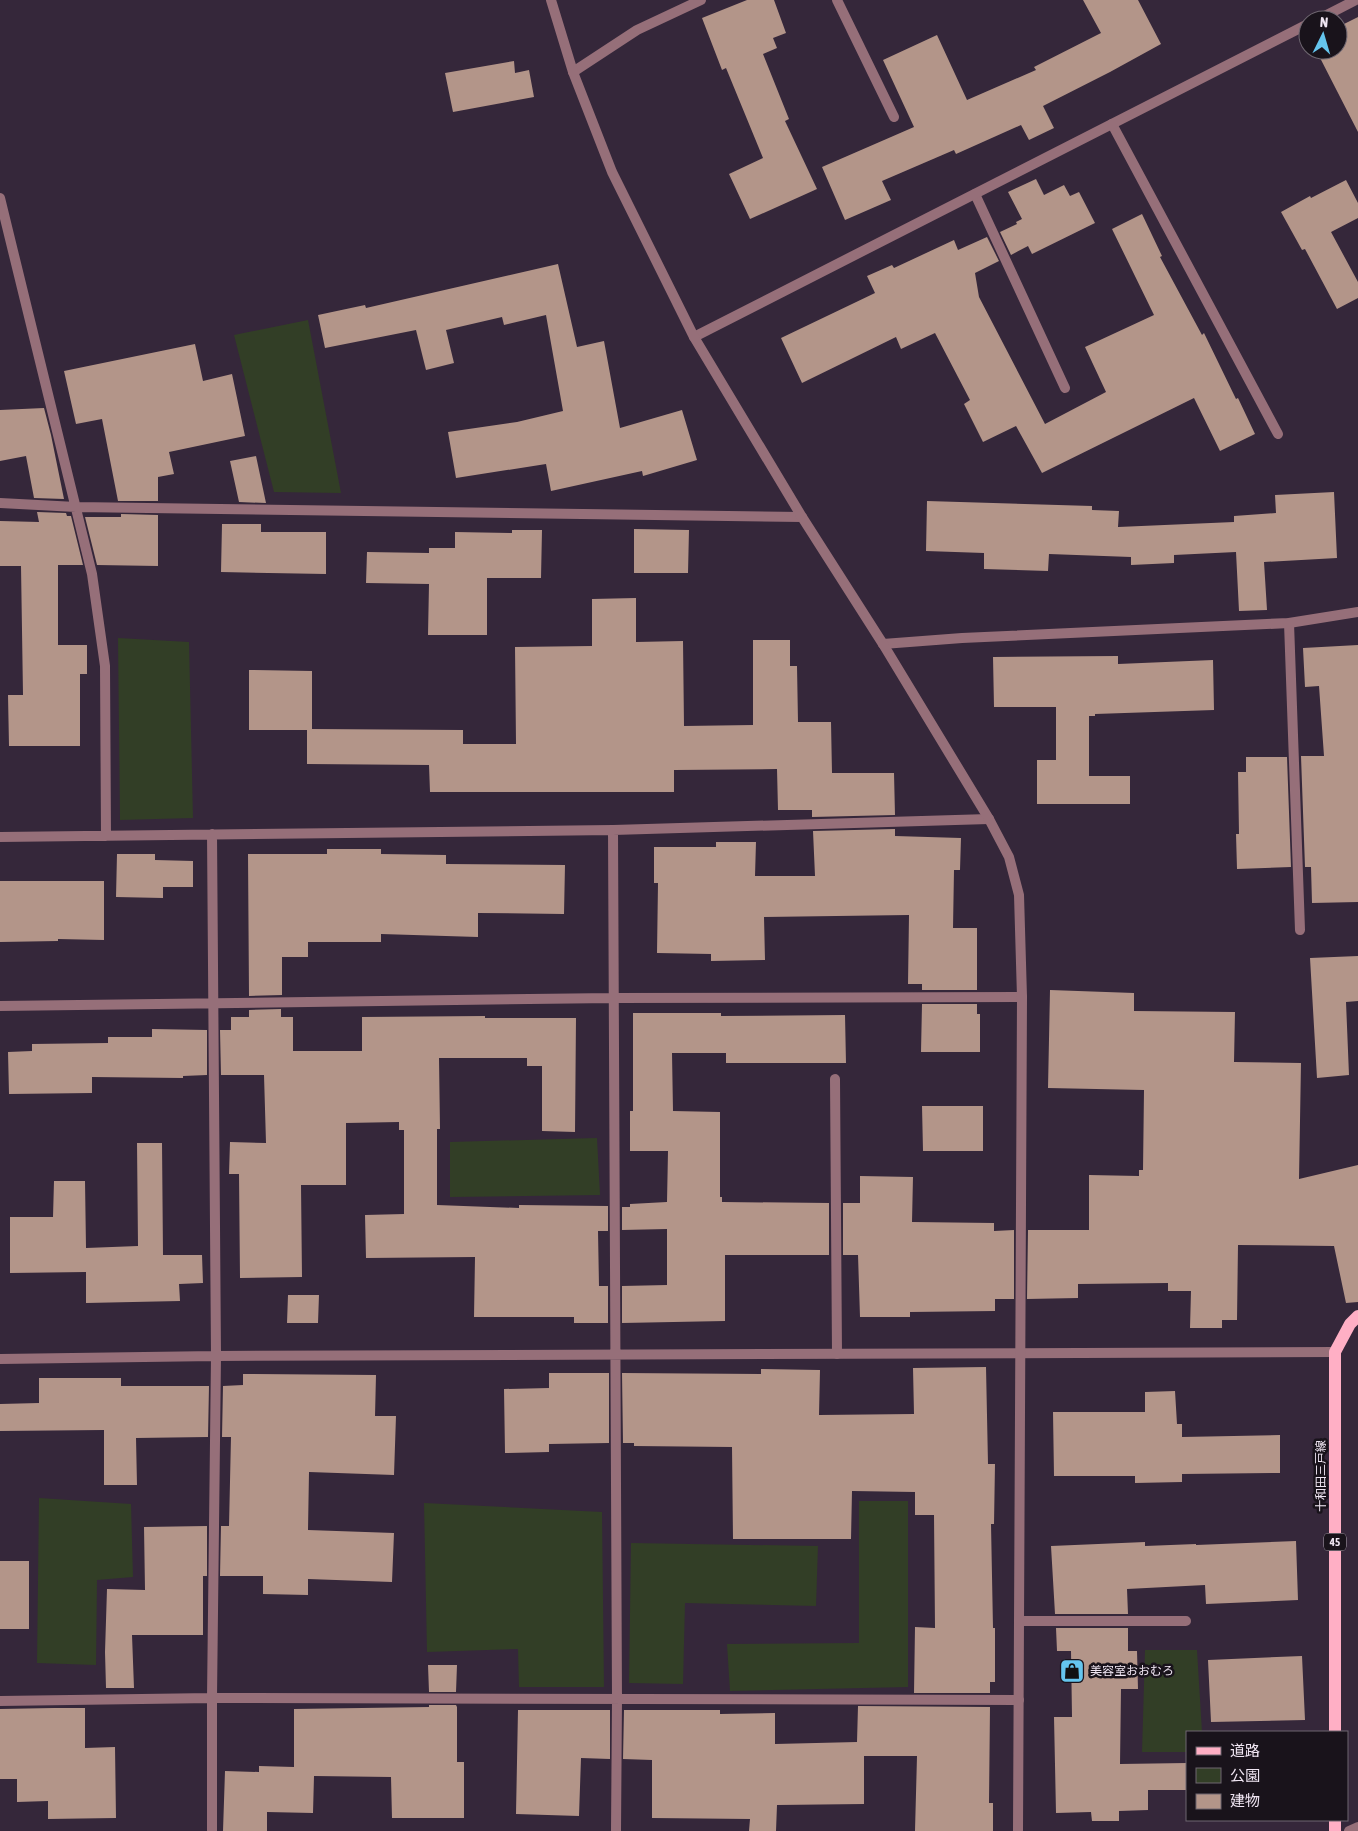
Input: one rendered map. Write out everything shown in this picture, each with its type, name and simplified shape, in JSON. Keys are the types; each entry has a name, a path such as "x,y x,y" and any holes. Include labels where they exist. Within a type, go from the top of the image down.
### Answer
{"main road":[{"name":"十和田三戸線","path":"1335,1731 1335,1352 1350,1324 1358,1316"}],"street":[{"path":"551,0 572,72 612,172 694,337 802,517 883,644 989,819 1009,857 1019,895 1022,997 1018,1831"},
{"path":"572,72 637,30 701,0"},
{"path":"837,0 894,117"},
{"path":"1336,10 1356,0"},
{"path":"694,337 1298,29"},
{"path":"1112,124 1278,434"},
{"path":"975,194 1065,388"},
{"path":"0,198 92,574 105,666 106,836"},
{"path":"0,503 76,507 802,517"},
{"path":"883,644 962,638 1289,623 1358,612"},
{"path":"1289,623 1300,930"},
{"path":"0,837 613,830 989,819"},
{"path":"613,830 616,1831"},
{"path":"212,834 216,1356 212,1831"},
{"path":"0,1006 613,998 1022,997"},
{"path":"835,1079 837,1354"},
{"path":"0,1360 216,1356 1335,1352"},
{"path":"1020,1621 1186,1622"},
{"path":"0,1701 212,1698 1019,1700"},
{"path":"1349,1831 1358,1827"}],"green space":[{"path":"308,320 341,493 274,492 234,335"},
{"path":"118,638 189,642 193,818 120,820"},
{"path":"597,1138 600,1195 450,1197 450,1142"},
{"path":"39,1498 131,1504 133,1577 97,1580 96,1665 37,1663"},
{"path":"859,1501 908,1501 908,1687 730,1691 727,1644 859,1643"},
{"path":"424,1503 602,1512 604,1687 519,1687 518,1649 427,1652"},
{"path":"631,1543 818,1546 816,1606 685,1603 683,1684 629,1683"},
{"path":"1145,1650 1197,1650 1202,1731 1186,1731 1186,1752 1142,1752"}],"building":[{"path":"747,0 774,0 786,33 773,38 777,48 763,54 789,119 785,121 817,189 750,219 729,174 763,158 726,68 722,70 702,18"},
{"path":"1083,0 1138,0 1161,44 1043,106 1054,128 1029,140 1021,125 956,154 954,150 882,181 891,200 845,220 822,167 914,127 883,60 937,35 967,100 1036,70 1034,67 1101,33"},
{"path":"1358,17 1358,132 1321,60 1348,60 1348,22"},
{"path":"514,61 515,73 529,70 534,97 453,112 445,73"},
{"path":"1036,179 1044,195 1064,185 1070,196 1079,192 1095,223 1032,254 1028,246 1011,255 1000,232 1017,224 1016,222 1022,219 1008,192"},
{"path":"1346,180 1358,203 1358,218 1331,232 1358,282 1358,298 1337,309 1305,249 1302,250 1281,212 1310,196 1311,198"},
{"path":"1142,214 1162,256 1160,257 1202,335 1204,333 1255,434 1220,451 1194,398 1042,473 1016,426 983,442 964,404 970,400 935,333 901,349 896,337 802,383 781,338 875,293 867,276 892,265 894,268 954,240 958,250 987,237 999,261 975,273 979,297 1045,424 1106,392 1085,347 1154,315 1112,229"},
{"path":"558,264 577,347 604,341 620,428 682,410 697,460 643,476 642,471 551,491 546,464 456,478 448,432 517,422 563,411 546,315 504,325 502,317 446,330 454,363 426,370 416,330 325,348 318,315 365,305 366,308"},
{"path":"195,344 203,381 232,374 245,436 169,452 174,474 158,477 158,501 118,501 102,419 76,424 64,371"},
{"path":"44,408 64,499 34,498 26,456 0,461 0,410"},
{"path":"256,456 266,503 239,502 230,461"},
{"path":"1334,492 1337,558 1264,562 1267,610 1239,611 1236,552 1174,555 1174,563 1131,565 1131,557 1049,554 1048,571 984,569 984,553 926,551 927,501 1092,506 1092,510 1119,511 1118,527 1234,522 1234,516 1276,513 1275,495"},
{"path":"37,512 66,513 67,516 71,516 83,565 58,565 58,645 87,645 87,674 80,674 80,746 9,746 8,695 23,695 21,566 0,566 0,521 39,522"},
{"path":"121,514 158,515 158,566 97,565 85,517 121,517"},
{"path":"222,524 261,524 261,532 326,532 326,574 221,572"},
{"path":"634,529 689,530 688,573 634,573"},
{"path":"512,530 542,530 541,578 487,578 487,635 428,635 429,584 366,583 367,552 429,553 429,548 455,548 455,532 512,533"},
{"path":"636,598 636,642 683,641 684,726 753,725 753,640 790,640 790,666 797,666 798,722 831,722 832,773 894,773 895,815 812,817 812,810 778,810 777,769 674,770 674,792 430,792 429,765 307,764 307,730 249,730 249,670 312,671 312,729 463,730 463,744 516,744 515,647 592,646 592,599"},
{"path":"1358,645 1358,902 1312,903 1311,867 1305,867 1301,756 1324,756 1319,686 1305,687 1303,648"},
{"path":"1118,656 1118,664 1213,660 1214,710 1095,714 1095,716 1089,716 1089,776 1130,776 1130,804 1037,804 1037,760 1056,760 1056,707 994,707 993,657"},
{"path":"1246,757 1287,757 1291,867 1237,869 1236,834 1239,834 1238,772 1246,772"},
{"path":"895,829 895,836 961,838 960,870 954,870 953,928 977,928 977,990 922,990 922,984 908,984 909,915 764,917 765,960 711,961 711,954 657,953 658,883 654,883 654,847 716,847 716,842 756,842 755,876 815,876 813,831"},
{"path":"327,849 381,849 381,854 446,855 446,864 565,865 564,914 478,913 478,937 381,934 381,942 308,942 308,957 282,957 282,995 249,996 248,854 327,854"},
{"path":"117,854 155,854 155,860 193,861 193,887 163,887 163,898 116,897"},
{"path":"0,881 104,881 104,940 58,939 58,941 0,942"},
{"path":"1358,956 1358,1001 1346,1002 1349,1075 1317,1078 1310,958"},
{"path":"1050,990 1134,993 1134,1011 1235,1012 1234,1062 1301,1063 1299,1179 1358,1165 1358,1302 1346,1303 1334,1246 1238,1245 1237,1320 1222,1320 1222,1328 1190,1328 1191,1291 1168,1291 1168,1283 1078,1284 1078,1298 1027,1299 1028,1230 1089,1230 1089,1175 1139,1176 1139,1170 1143,1170 1144,1090 1048,1088"},
{"path":"922,1004 977,1004 977,1014 980,1014 980,1052 921,1052"},
{"path":"281,1009 281,1017 293,1017 293,1051 362,1051 362,1017 485,1016 485,1018 576,1018 575,1132 542,1131 542,1066 527,1066 527,1058 439,1058 440,1129 437,1129 437,1205 519,1208 519,1205 608,1206 608,1231 598,1231 599,1286 608,1286 608,1323 574,1323 574,1317 474,1317 475,1257 366,1258 365,1215 404,1214 404,1130 399,1130 399,1122 346,1123 346,1185 301,1185 302,1277 240,1278 239,1174 229,1174 230,1142 266,1143 264,1075 221,1075 220,1030 231,1030 231,1017 249,1017 249,1010"},
{"path":"633,1013 721,1013 721,1016 845,1015 846,1063 726,1063 726,1053 672,1053 673,1111 720,1112 720,1197 722,1197 722,1202 829,1203 829,1255 725,1255 725,1321 622,1323 622,1286 667,1285 667,1229 622,1230 622,1207 630,1207 630,1204 667,1202 668,1151 630,1151 630,1111 633,1111"},
{"path":"152,1029 207,1030 207,1075 183,1076 183,1078 92,1077 92,1093 9,1094 8,1052 32,1051 32,1044 108,1043 108,1037 152,1037"},
{"path":"922,1106 983,1106 983,1151 923,1151"},
{"path":"137,1143 162,1143 163,1255 202,1255 203,1283 179,1284 180,1301 86,1303 86,1272 10,1273 10,1217 53,1217 54,1181 85,1181 86,1248 138,1246"},
{"path":"860,1176 913,1177 912,1222 994,1223 994,1231 1014,1230 1014,1299 995,1299 995,1311 910,1312 910,1317 860,1317 858,1255 843,1255 843,1203 860,1203"},
{"path":"288,1295 319,1295 318,1323 287,1323"},
{"path":"986,1367 988,1464 995,1464 994,1524 991,1524 995,1682 990,1682 990,1693 914,1693 915,1627 935,1628 934,1515 915,1515 915,1492 852,1491 851,1539 733,1539 732,1447 634,1446 634,1443 623,1443 622,1373 761,1374 761,1369 820,1370 819,1415 914,1414 913,1368"},
{"path":"549,1373 609,1373 609,1443 549,1444 549,1452 505,1453 504,1389 549,1388"},
{"path":"243,1374 376,1375 375,1416 396,1416 394,1475 309,1472 308,1530 394,1533 392,1582 308,1579 308,1595 263,1594 263,1576 220,1576 221,1526 229,1526 231,1437 222,1437 223,1386 243,1385"},
{"path":"39,1378 121,1378 121,1386 209,1386 208,1437 136,1438 137,1485 104,1485 104,1430 0,1431 0,1404 39,1403"},
{"path":"1175,1391 1177,1424 1182,1424 1182,1437 1280,1435 1280,1473 1182,1474 1182,1482 1135,1483 1135,1476 1054,1476 1053,1412 1145,1412 1145,1392"},
{"path":"207,1526 207,1576 203,1576 203,1635 132,1635 134,1688 106,1688 107,1589 145,1590 144,1527"},
{"path":"1296,1541 1298,1600 1206,1604 1205,1585 1127,1589 1128,1614 1055,1614 1051,1546 1145,1542 1145,1546"},
{"path":"0,1561 29,1561 29,1629 0,1629"},
{"path":"1056,1628 1128,1628 1128,1651 1137,1651 1138,1689 1121,1689 1120,1764 1186,1763 1186,1790 1148,1790 1148,1810 1119,1811 1119,1821 1092,1821 1091,1812 1056,1813 1054,1717 1072,1717 1071,1651 1057,1651"},
{"path":"1302,1656 1305,1720 1211,1722 1208,1660"},
{"path":"428,1665 457,1665 456,1692 429,1692"},
{"path":"429,1705 456,1705 457,1707 457,1762 464,1762 464,1818 392,1818 391,1777 314,1776 313,1813 267,1812 267,1831 223,1831 225,1771 259,1772 259,1766 294,1767 294,1709 429,1707"},
{"path":"858,1706 990,1707 989,1803 993,1803 993,1831 915,1831 917,1756 864,1756 864,1804 777,1805 776,1831 749,1831 750,1819 652,1818 652,1760 623,1759 624,1710 720,1710 720,1714 775,1713 775,1744 857,1742"},
{"path":"85,1708 85,1748 115,1747 116,1818 48,1819 48,1801 17,1802 17,1779 0,1779 0,1709"},
{"path":"518,1710 610,1710 610,1759 581,1758 579,1816 516,1814"}],"place":[{"name":"美容室おおむろ","path":"1072,1671"}]}
